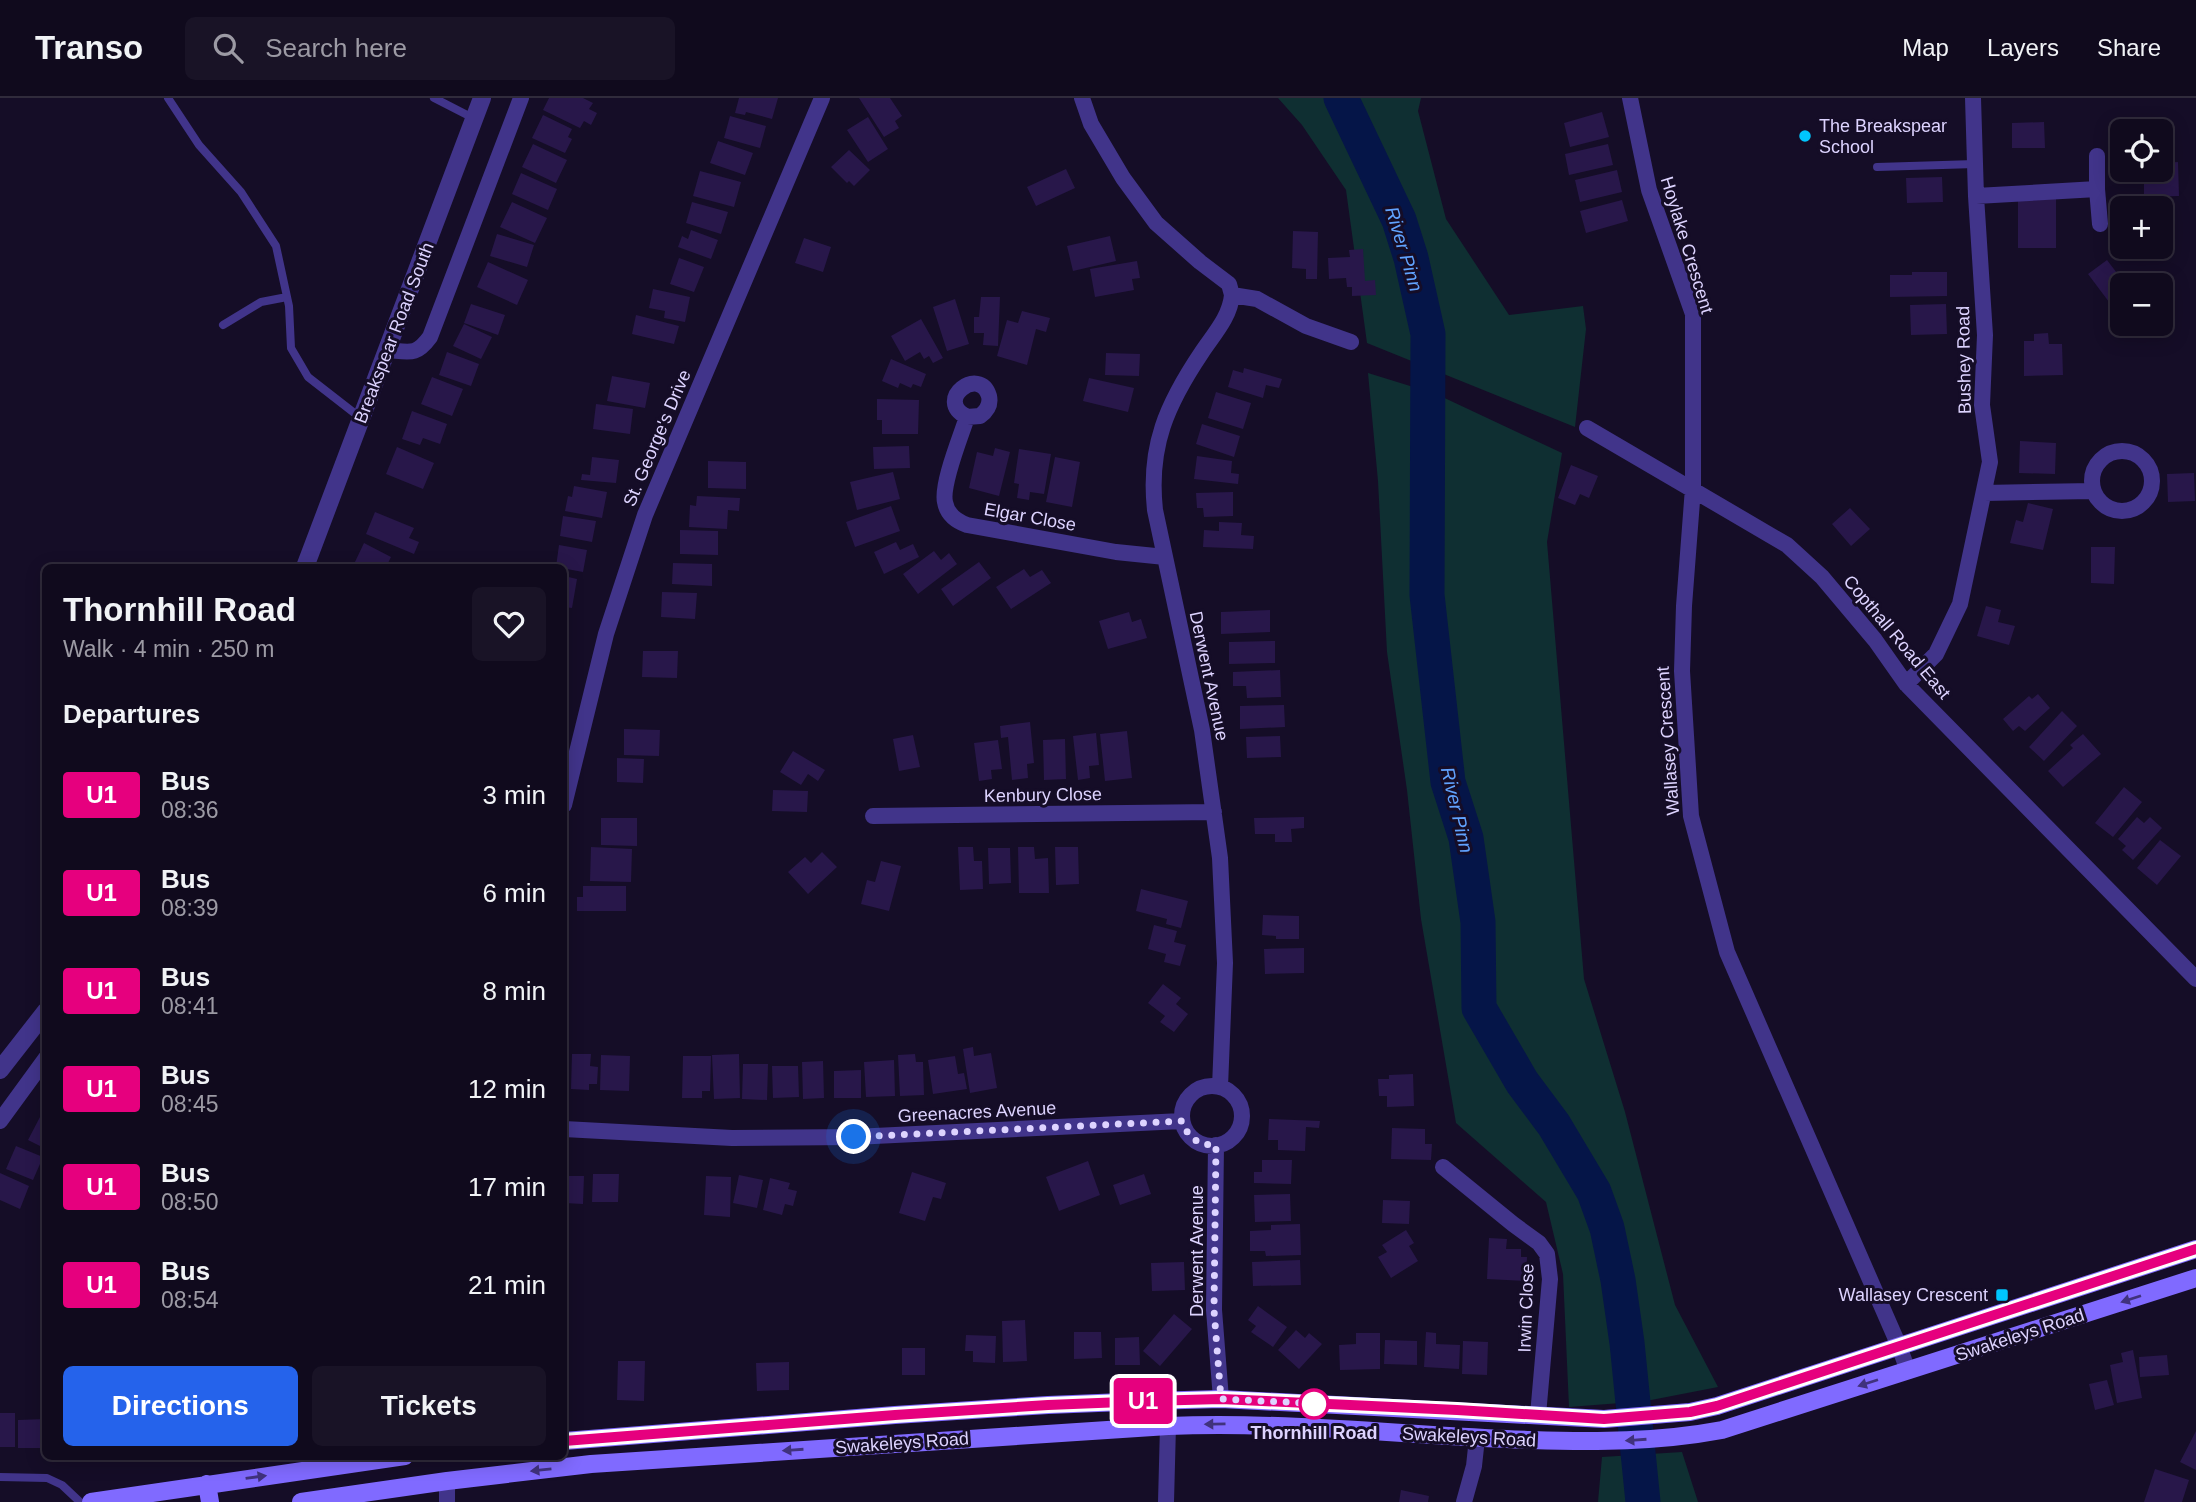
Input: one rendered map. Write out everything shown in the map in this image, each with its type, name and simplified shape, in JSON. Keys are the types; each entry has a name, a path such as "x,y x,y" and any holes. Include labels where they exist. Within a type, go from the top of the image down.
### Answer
{"main road":[{"name":"Swakeleys Road","path":"567,1441 964,1410 1221,1399 1604,1419 1690,1412 1717,1406 2196,1249"},
{"name":"Swakeleys Road","path":"300,1502 592,1464 1168,1426 1226,1424 1602,1442 1671,1438 1722,1430 2196,1278"},
{"path":"963,1439 964,1410"},
{"path":"1455,1437 1457,1410"},
{"path":"91,1502 377,1460"},
{"path":"207,1484 210,1502"}],"street":[{"name":"Breakspear Road South","path":"306,564 482,98"},
{"path":"388,349 411,352 421,349 430,337 521,98"},
{"name":"St. George's Drive","path":"567,793 606,634 645,515 822,98"},
{"path":"1082,98 1091,124 1123,178 1156,223 1229,284 1232,295 1257,299 1306,326 1351,342"},
{"name":"Hoylake Crescent","path":"1630,98 1649,190 1693,314 1693,488"},
{"name":"Bushey Road","path":"1906,684 1936,654 1960,604 1990,462 1982,405 1985,335 1973,98"},
{"path":"2097,156 2100,224"},
{"path":"1976,196 2097,189"},
{"name":"Derwent Avenue","path":"1220,1087 1225,963 1220,858 1202,730 1153,493 1154,458 1170,403 1227,314 1232,295"},
{"name":"Elgar Close","path":"967,417 944,496 947,509 955,519 967,525 1024,536 1116,552 1165,557"},
{"name":"Copthall Road East","path":"1587,428 1787,545 1813,569 1875,640 1906,684 2196,979"},
{"name":"Wallasey Crescent","path":"1693,488 1682,671 1691,816 1727,952 1908,1371"},
{"path":"1984,493 2093,491"},
{"name":"Kenbury Close","path":"873,816 1214,812"},
{"path":"0,1070 42,1016"},
{"path":"0,1121 40,1078"},
{"path":"1210,1086 1229,1091 1241,1108 1242,1119 1233,1138 1216,1145 1196,1142 1188,1135 1182,1121 1181,1112 1191,1094 1199,1088 1210,1086"},
{"name":"Greenacres Avenue","path":"567,1129 732,1138 827,1138 1182,1121"},
{"name":"Derwent Avenue","path":"1216,1145 1214,1310 1221,1399"},
{"name":"Irwin Close","path":"1443,1167 1539,1243 1547,1254 1550,1279 1538,1415"},
{"path":"1166,1502 1168,1426"},
{"path":"1464,1502 1474,1466 1477,1438"},
{"path":"447,1481 447,1502"}],"lane":[{"path":"168,98 199,145 241,192 276,246 287,296 291,348 308,377 362,419"},
{"path":"434,98 475,119"},
{"path":"1877,167 1975,164"},
{"path":"223,325 261,302 287,296"},
{"path":"0,1477 47,1478 62,1485 80,1502"}],"green space":[{"path":"1278,98 1421,98 1418,111 1446,219 1509,315 1583,306 1586,329 1575,427 1367,343 1346,190 1302,125"},
{"path":"1368,373 1436,394 1562,453 1547,542 1584,979 1625,1112 1675,1305 1718,1387 1646,1401 1569,1407 1563,1274 1546,1202 1456,1123 1421,919 1407,790 1387,652 1378,481"},
{"path":"1682,1452 1698,1502 1598,1502 1602,1457"}],"building":[{"path":"549,98 583,98 593,103 589,109 597,113 591,125 584,121 580,128 543,110"},
{"path":"739,98 778,98 772,119 746,112 745,115 735,113"},
{"path":"859,98 890,98 902,116 895,121 899,128 884,137"},
{"path":"1602,112 1609,137 1570,147 1564,123"},
{"path":"543,115 572,129 568,137 572,139 565,153 532,138"},
{"path":"730,116 766,126 760,148 724,138"},
{"path":"868,117 888,149 868,162 847,130"},
{"path":"2044,122 2045,148 2012,148 2012,123"},
{"path":"718,141 753,153 745,175 710,163"},
{"path":"533,144 567,160 556,183 522,167"},
{"path":"1608,144 1613,165 1569,175 1565,154"},
{"path":"849,150 870,170 854,186 849,181 847,183 831,167"},
{"path":"2173,162 2178,162 2179,196 2144,196 2144,182 2173,182"},
{"path":"1066,169 1075,188 1036,206 1027,187"},
{"path":"1617,170 1622,192 1580,202 1575,180"},
{"path":"700,171 741,182 734,207 693,196"},
{"path":"521,173 557,189 548,210 512,194"},
{"path":"1942,177 1943,202 1907,203 1906,178"},
{"path":"2018,195 2056,195 2056,248 2018,248"},
{"path":"1622,200 1628,221 1586,233 1580,211"},
{"path":"512,202 547,218 535,243 500,227"},
{"path":"692,202 728,212 721,234 686,223"},
{"path":"691,230 718,240 711,259 678,247 682,236 688,239"},
{"path":"1293,231 1318,232 1317,279 1306,279 1306,269 1292,268"},
{"path":"497,234 534,245 527,267 490,256"},
{"path":"1110,236 1116,261 1073,271 1067,246"},
{"path":"804,238 831,247 823,272 795,263"},
{"path":"1363,249 1365,281 1375,280 1376,295 1352,296 1352,287 1347,287 1346,278 1329,279 1328,258 1350,257 1349,250"},
{"path":"679,258 704,267 694,292 670,284"},
{"path":"2107,260 2117,273 2110,273 2110,303 2088,274"},
{"path":"1137,261 1140,278 1132,279 1134,290 1095,297 1090,269"},
{"path":"488,262 528,280 517,305 477,287"},
{"path":"1912,272 1947,272 1947,296 1890,297 1890,275 1912,275"},
{"path":"653,289 690,297 685,322 664,318 665,311 649,308"},
{"path":"981,297 1000,297 998,346 983,345 984,333 974,333 974,317 979,317"},
{"path":"955,299 969,344 947,351 933,307"},
{"path":"471,304 505,315 498,335 464,323"},
{"path":"1946,304 1947,334 1911,335 1910,305"},
{"path":"1022,311 1050,318 1046,332 1036,329 1027,365 997,356 1007,320 1018,323"},
{"path":"636,315 679,326 674,344 632,334"},
{"path":"921,319 943,358 933,363 929,356 924,359 920,352 905,361 891,336"},
{"path":"464,324 492,337 481,359 453,346"},
{"path":"2048,333 2049,344 2062,344 2063,375 2024,376 2024,341 2034,341 2034,334"},
{"path":"447,352 479,364 471,386 439,375"},
{"path":"1106,353 1140,354 1139,376 1105,375"},
{"path":"891,359 926,374 921,387 913,384 911,388 900,383 898,388 882,381"},
{"path":"1244,368 1282,379 1279,388 1266,385 1263,398 1228,387 1233,370 1243,373"},
{"path":"612,376 650,383 645,408 607,401"},
{"path":"432,377 463,389 452,416 421,404"},
{"path":"1089,378 1134,388 1128,412 1083,401"},
{"path":"1216,392 1251,403 1243,429 1208,418"},
{"path":"877,399 919,400 918,434 882,434 882,420 877,420"},
{"path":"596,404 633,409 630,434 593,429"},
{"path":"412,411 447,424 440,444 423,438 420,445 402,439"},
{"path":"1202,424 1240,436 1234,457 1196,444"},
{"path":"2020,441 2056,443 2055,474 2019,473"},
{"path":"909,446 910,468 874,469 873,447"},
{"path":"397,447 434,463 423,489 386,474"},
{"path":"995,448 1010,452 999,496 969,488 977,452 993,456"},
{"path":"1019,449 1051,454 1044,494 1030,492 1029,500 1017,498 1019,484 1014,483"},
{"path":"1197,456 1232,461 1231,473 1239,474 1238,484 1194,479"},
{"path":"592,457 619,460 616,483 581,480 582,474 590,475"},
{"path":"1055,457 1080,462 1072,507 1046,502"},
{"path":"708,461 746,462 746,489 708,488"},
{"path":"1571,465 1598,476 1589,498 1580,494 1575,505 1558,498"},
{"path":"893,472 900,499 857,510 850,482"},
{"path":"2194,473 2195,501 2168,502 2167,474"},
{"path":"574,486 607,492 602,518 565,511 568,496 572,497"},
{"path":"1233,492 1233,516 1204,517 1203,508 1197,508 1196,493"},
{"path":"697,496 740,498 739,511 728,510 727,529 689,527 690,505 696,506"},
{"path":"2028,503 2053,509 2043,550 2010,543 2016,520 2023,522"},
{"path":"891,506 900,531 855,547 846,522"},
{"path":"1850,508 1870,529 1851,546 1832,524"},
{"path":"375,512 414,528 409,538 419,542 414,554 366,534"},
{"path":"563,516 596,521 592,542 560,536"},
{"path":"1219,522 1242,523 1241,535 1254,536 1253,549 1203,547 1204,530 1219,531"},
{"path":"680,530 718,531 718,555 680,554"},
{"path":"896,542 900,550 913,544 919,557 884,574 874,552"},
{"path":"364,543 391,557 388,564 354,564"},
{"path":"559,545 587,550 583,572 567,569 567,564 556,564"},
{"path":"2091,547 2115,547 2114,584 2091,583"},
{"path":"934,551 941,560 949,553 957,564 918,594 903,574"},
{"path":"979,562 991,578 953,606 941,589"},
{"path":"673,563 712,564 712,586 672,584"},
{"path":"1024,569 1030,577 1042,570 1051,583 1011,609 996,587"},
{"path":"567,577 577,579 572,608 567,607"},
{"path":"662,592 697,593 695,619 661,617"},
{"path":"1986,606 2001,610 1998,622 2015,626 2009,645 1977,636"},
{"path":"1270,610 1270,632 1221,634 1221,612"},
{"path":"1129,612 1132,622 1141,619 1147,638 1108,649 1099,621"},
{"path":"1275,641 1275,663 1229,664 1229,642"},
{"path":"643,651 678,651 677,678 642,677"},
{"path":"1280,670 1281,697 1247,698 1246,686 1233,686 1233,672"},
{"path":"2038,694 2050,708 2025,731 2019,726 2013,731 2003,719 2029,696 2032,699"},
{"path":"1284,705 1285,727 1240,729 1240,706"},
{"path":"2062,711 2077,726 2044,761 2029,747"},
{"path":"1030,722 1034,763 1027,764 1028,778 1012,780 1008,737 1001,738 1000,726"},
{"path":"624,729 660,730 659,756 624,755"},
{"path":"1127,731 1132,778 1105,781 1100,734"},
{"path":"1096,733 1099,765 1089,766 1090,778 1078,780 1073,736"},
{"path":"2083,734 2101,754 2063,787 2048,771 2073,748 2070,745"},
{"path":"913,735 920,767 899,771 893,739"},
{"path":"1280,736 1281,757 1247,758 1246,737"},
{"path":"1065,739 1066,779 1044,780 1043,740"},
{"path":"998,740 1002,769 991,770 992,779 979,781 974,743"},
{"path":"793,751 825,770 818,781 808,774 801,785 780,772"},
{"path":"617,758 644,759 643,783 617,782"},
{"path":"2124,787 2142,802 2113,837 2095,823"},
{"path":"773,790 808,791 807,812 772,811"},
{"path":"1304,817 1304,828 1291,829 1292,842 1275,842 1275,834 1255,834 1254,818"},
{"path":"2137,817 2144,823 2150,817 2162,828 2133,860 2122,850 2126,846 2118,839"},
{"path":"601,818 637,818 637,846 601,845"},
{"path":"2160,840 2181,856 2157,885 2137,868"},
{"path":"591,847 632,849 631,882 590,881"},
{"path":"958,847 973,847 974,861 982,861 983,889 960,890"},
{"path":"1018,847 1034,847 1035,859 1048,858 1049,893 1019,893"},
{"path":"1055,847 1078,847 1079,884 1056,885"},
{"path":"988,848 1010,848 1011,883 989,884"},
{"path":"822,852 837,867 808,894 788,872 805,857 811,863"},
{"path":"881,861 901,866 889,911 861,904 867,880 875,882"},
{"path":"583,886 626,886 626,911 577,911 577,897 583,897"},
{"path":"1141,889 1188,901 1181,928 1166,924 1167,919 1136,911"},
{"path":"1263,915 1299,916 1299,939 1276,939 1276,936 1262,935"},
{"path":"1154,925 1177,931 1174,942 1186,945 1180,966 1164,962 1166,954 1148,949"},
{"path":"1304,948 1304,973 1265,974 1264,949"},
{"path":"1163,984 1181,998 1176,1004 1188,1014 1174,1032 1160,1022 1165,1016 1148,1003"},
{"path":"973,1047 974,1056 991,1053 997,1088 970,1093 963,1049"},
{"path":"572,1054 591,1054 590,1066 598,1067 597,1084 589,1084 589,1090 571,1089"},
{"path":"739,1054 740,1098 714,1099 712,1055"},
{"path":"915,1054 916,1062 923,1062 924,1095 900,1096 898,1055"},
{"path":"601,1055 630,1056 629,1091 600,1090"},
{"path":"683,1056 711,1056 710,1091 702,1091 702,1098 682,1098"},
{"path":"955,1056 958,1074 964,1073 967,1089 933,1094 928,1060"},
{"path":"894,1060 895,1096 866,1097 864,1062"},
{"path":"823,1061 824,1098 803,1099 802,1062"},
{"path":"743,1064 768,1064 767,1100 742,1099"},
{"path":"772,1066 798,1066 799,1097 773,1098"},
{"path":"861,1070 861,1098 834,1098 834,1071"},
{"path":"1413,1074 1414,1106 1387,1107 1387,1096 1379,1096 1378,1079 1389,1079 1389,1075"},
{"path":"40,1117 42,1118 42,1147 28,1140"},
{"path":"1269,1119 1320,1121 1319,1128 1306,1127 1305,1151 1278,1150 1278,1140 1268,1140"},
{"path":"1392,1128 1425,1129 1425,1144 1432,1144 1431,1160 1391,1159"},
{"path":"16,1146 42,1157 33,1180 6,1169"},
{"path":"1262,1160 1292,1160 1291,1184 1254,1183 1254,1172 1262,1172"},
{"path":"1088,1161 1100,1195 1059,1211 1046,1177"},
{"path":"912,1172 946,1183 941,1199 933,1197 925,1221 899,1213"},
{"path":"0,1173 29,1186 20,1209 0,1200"},
{"path":"593,1174 619,1174 618,1202 592,1202"},
{"path":"1144,1174 1151,1194 1120,1205 1113,1185"},
{"path":"739,1175 763,1180 757,1208 733,1203"},
{"path":"567,1176 584,1176 583,1204 567,1203"},
{"path":"706,1176 731,1177 730,1217 704,1215"},
{"path":"770,1178 790,1183 788,1189 797,1191 793,1206 785,1204 782,1215 763,1210"},
{"path":"1290,1194 1291,1221 1255,1222 1254,1195"},
{"path":"1383,1200 1410,1201 1409,1224 1382,1223"},
{"path":"1300,1224 1301,1255 1266,1256 1265,1251 1250,1251 1250,1231 1271,1230 1271,1225"},
{"path":"1406,1230 1414,1243 1409,1246 1418,1261 1391,1278 1378,1257 1387,1252 1382,1245"},
{"path":"1489,1238 1507,1239 1506,1249 1521,1249 1521,1257 1527,1257 1526,1281 1487,1279"},
{"path":"1300,1260 1301,1285 1253,1286 1252,1262"},
{"path":"1184,1262 1185,1290 1152,1291 1151,1263"},
{"path":"1258,1306 1287,1327 1273,1347 1251,1332 1256,1326 1248,1320"},
{"path":"1174,1314 1192,1329 1160,1366 1143,1351"},
{"path":"1025,1320 1027,1361 1003,1362 1002,1321"},
{"path":"1296,1330 1305,1338 1309,1333 1322,1344 1299,1369 1278,1350"},
{"path":"1074,1332 1101,1332 1102,1358 1074,1359"},
{"path":"1426,1332 1436,1333 1436,1344 1460,1345 1459,1369 1424,1367"},
{"path":"1356,1333 1380,1333 1380,1369 1340,1370 1339,1345 1356,1344"},
{"path":"966,1335 996,1336 995,1363 973,1362 973,1351 965,1351"},
{"path":"1139,1337 1140,1365 1115,1365 1115,1338"},
{"path":"1385,1340 1417,1341 1417,1365 1384,1364"},
{"path":"1463,1341 1488,1342 1487,1375 1462,1374"},
{"path":"902,1348 925,1348 925,1375 902,1375"},
{"path":"2133,1350 2142,1398 2117,1403 2110,1365 2123,1362 2121,1353"},
{"path":"2167,1355 2169,1375 2140,1377 2139,1357"},
{"path":"618,1361 645,1361 644,1401 617,1400"},
{"path":"789,1362 789,1390 757,1391 756,1363"},
{"path":"2107,1380 2114,1405 2095,1410 2089,1384"},
{"path":"0,1413 15,1413 15,1447 0,1447"},
{"path":"42,1419 42,1448 18,1448 18,1420"},
{"path":"2196,1431 2196,1470 2180,1462"},
{"path":"2155,1469 2189,1480 2182,1502 2144,1502"},
{"path":"1401,1490 1429,1496 1428,1502 1399,1502"}],"waterway":[{"name":"River Pinn","path":"1341,98 1399,220 1411,258 1428,334 1427,595 1448,782 1466,838 1478,922 1479,1008 1522,1082 1554,1125 1594,1192 1607,1228 1627,1343 1643,1502"}],"bus line":[{"name":"U1","path":"567,1441 1048,1405 1221,1399 1457,1410 1578,1419 1690,1412 1717,1406 2196,1249"}],"place":[{"name":"The Breakspear School","path":"1805,136"},
{"name":"Wallasey Crescent","path":"2002,1295"},
{"name":"Thornhill Road","path":"1314,1404"}],"route":[{"path":"854,1137 1182,1121 1188,1135 1196,1142 1216,1145 1214,1310 1221,1399 1326,1404 1314,1404"}]}
